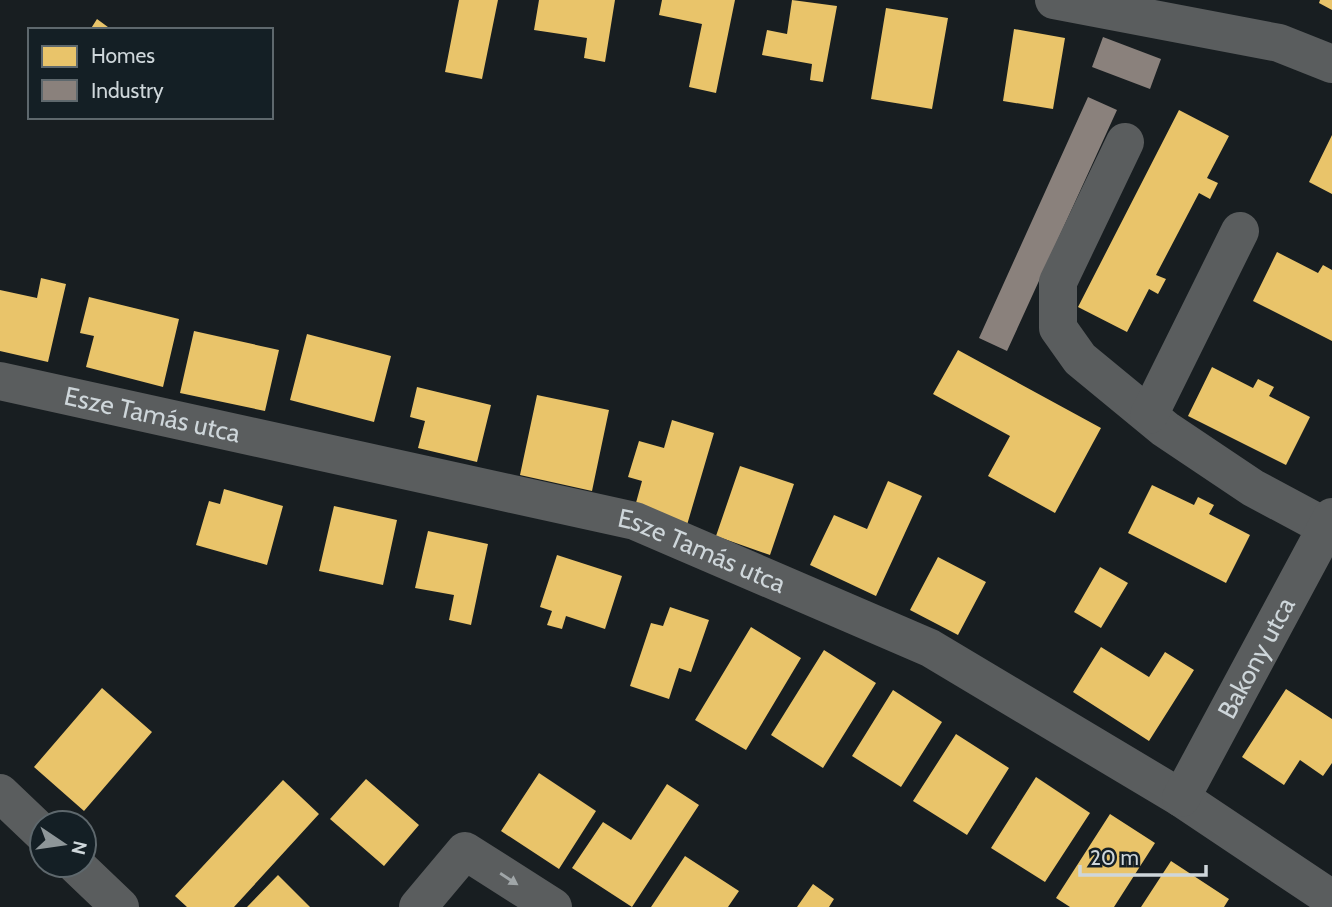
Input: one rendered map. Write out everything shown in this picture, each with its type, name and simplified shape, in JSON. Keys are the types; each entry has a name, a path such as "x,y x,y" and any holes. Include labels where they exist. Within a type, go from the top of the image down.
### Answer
{"street":[{"path":"1054,0 1123,5 1279,43 1332,64"},
{"path":"1125,142 1058,282 1058,328 1080,359 1149,415 1253,488 1329,522"},
{"path":"1149,415 1240,231"},
{"name":"Esze Tamás utca","path":"0,381 635,521 930,648 1181,798 1332,899"},
{"name":"Bakony utca","path":"1181,798 1329,522"},
{"path":"0,793 28,819"},
{"path":"418,907 465,851 553,907"},
{"path":"91,879 120,907"}],"building: Homes":[{"path":"459,0 498,0 482,79 445,72"},
{"path":"539,0 615,0 605,62 584,58 587,38 534,30"},
{"path":"662,0 735,0 716,93 689,87 702,24 659,15"},
{"path":"792,0 837,6 823,82 810,80 812,64 762,55 767,30 787,34"},
{"path":"1320,0 1332,0 1332,10 1319,3"},
{"path":"886,8 948,18 932,109 871,99"},
{"path":"97,19 109,28 91,28"},
{"path":"1014,29 1065,38 1053,109 1003,101"},
{"path":"1179,110 1229,136 1207,178 1218,183 1210,199 1199,193 1156,275 1166,279 1158,294 1149,289 1127,332 1078,307"},
{"path":"1332,135 1332,194 1309,182"},
{"path":"1277,252 1318,273 1323,265 1332,270 1332,341 1253,301"},
{"path":"41,278 66,284 48,362 0,351 0,290 37,298"},
{"path":"89,297 179,319 163,387 86,367 94,336 80,333"},
{"path":"194,331 279,350 265,411 180,393"},
{"path":"307,334 391,356 374,422 290,400"},
{"path":"958,350 1101,428 1055,513 988,476 1010,436 933,394"},
{"path":"1212,367 1253,388 1258,379 1274,387 1269,396 1310,417 1286,465 1188,416"},
{"path":"417,387 491,405 477,462 418,448 425,421 410,417"},
{"path":"537,395 609,410 592,491 520,475"},
{"path":"672,420 714,433 687,525 634,510 642,481 628,477 639,441 664,448"},
{"path":"740,466 794,484 770,555 716,536"},
{"path":"888,481 922,496 876,596 810,565 834,515 867,529"},
{"path":"1152,485 1194,505 1198,497 1214,505 1209,514 1250,535 1226,583 1128,533"},
{"path":"224,489 283,506 267,565 196,545 209,501 220,504"},
{"path":"334,506 397,520 383,585 319,571"},
{"path":"428,531 488,544 471,625 449,620 454,595 415,588"},
{"path":"557,555 622,576 605,629 566,616 562,629 547,625 552,611 540,607"},
{"path":"938,557 986,582 958,635 910,610"},
{"path":"1100,567 1128,583 1101,628 1074,612"},
{"path":"670,607 709,620 691,672 679,668 669,699 630,686 651,623 663,626"},
{"path":"751,627 801,658 746,750 695,720"},
{"path":"1101,647 1149,677 1165,652 1194,670 1149,741 1073,692"},
{"path":"824,650 876,683 823,768 771,735"},
{"path":"102,688 152,732 86,809 82,809 34,767"},
{"path":"1286,689 1332,719 1332,763 1323,776 1300,760 1284,785 1242,757"},
{"path":"893,690 942,722 901,787 852,756"},
{"path":"956,734 1009,768 967,835 913,801"},
{"path":"539,773 596,811 559,869 501,831"},
{"path":"1036,777 1090,813 1045,882 991,848"},
{"path":"366,779 419,825 384,866 330,819"},
{"path":"283,780 319,814 234,907 187,907 175,896"},
{"path":"667,784 699,805 632,907 572,868 603,822 631,840"},
{"path":"1110,814 1155,843 1114,907 1070,907 1056,898"},
{"path":"685,856 739,891 728,907 651,907"},
{"path":"1171,861 1229,899 1224,907 1141,907"},
{"path":"278,875 310,907 247,907"},
{"path":"813,884 834,899 829,907 797,907"}],"building: Industry":[{"path":"1103,37 1161,59 1150,89 1092,67"},
{"path":"1088,97 1117,110 1007,351 979,338"}]}
